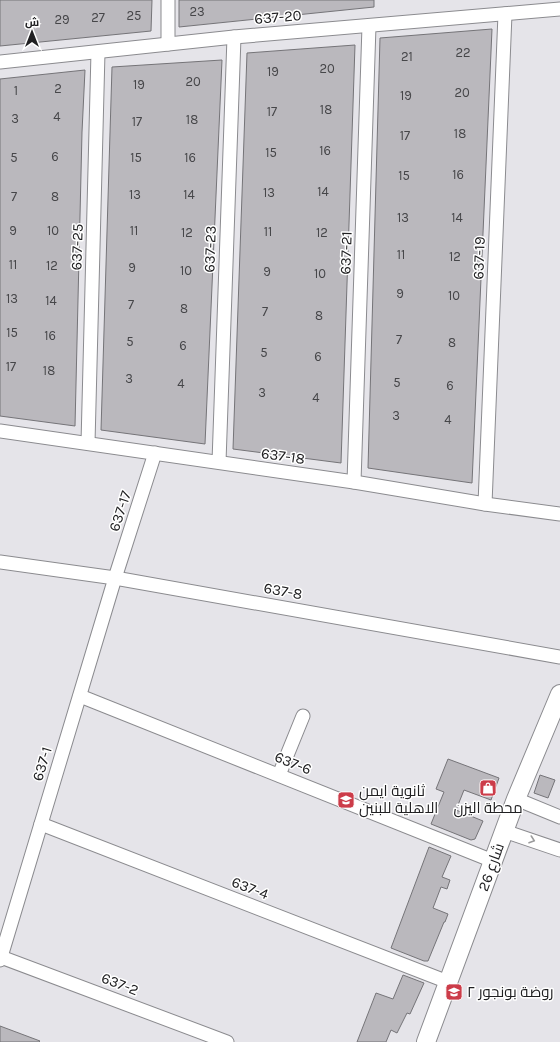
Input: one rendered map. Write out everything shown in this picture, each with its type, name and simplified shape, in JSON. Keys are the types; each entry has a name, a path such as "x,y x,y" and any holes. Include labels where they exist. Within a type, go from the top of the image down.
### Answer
{"street":[{"path":"168,0 168,44"},
{"name":"637-20","path":"0,62 234,37 560,9"},
{"name":"637-19","path":"485,504 504,14"},
{"name":"637-21","path":"354,482 369,26"},
{"name":"637-23","path":"219,462 234,37"},
{"name":"637-25","path":"88,444 98,52"},
{"name":"637-18","path":"0,431 354,482 485,504 560,514"},
{"name":"637-17","path":"115,578 155,453"},
{"name":"637-8","path":"0,562 115,578 560,657"},
{"name":"637-1","path":"0,958 115,578"},
{"name":"شارع 26","path":"426,1042 516,799 560,694"},
{"name":"637-6","path":"80,696 493,861"},
{"path":"279,775 303,716"},
{"path":"516,799 560,817"},
{"name":"637-4","path":"41,824 448,982"},
{"path":"504,831 560,850"},
{"name":"637-2","path":"0,958 227,1042"}],"building":[{"path":"0,0 152,0 151,31 0,46"},
{"path":"179,0 374,0 374,7 179,27"},
{"path":"492,29 472,483 368,468 380,38"},
{"path":"355,45 341,463 233,449 247,53"},
{"path":"222,60 205,444 101,430 112,67"},
{"path":"85,70 82,132 75,426 0,416 0,79"},
{"path":"448,759 499,778 491,800 464,790 456,810 483,821 475,839 471,840 431,824 444,792 436,789"},
{"path":"540,775 555,780 548,798 534,793"},
{"path":"429,847 451,856 442,877 450,880 447,889 441,887 433,908 448,914 428,961 424,961 391,948"},
{"path":"403,975 424,983 410,1014 407,1013 397,1033 391,1030 386,1042 357,1042 376,993 393,999"},
{"path":"0,1026 40,1041 0,1042"}],"place":[{"name":"محطة اليزن","path":"488,788"},
{"name":"ثانوية ايمن الاهلية للبنين","path":"346,800"},
{"name":"روضة بونجور ٢","path":"454,992"}]}
